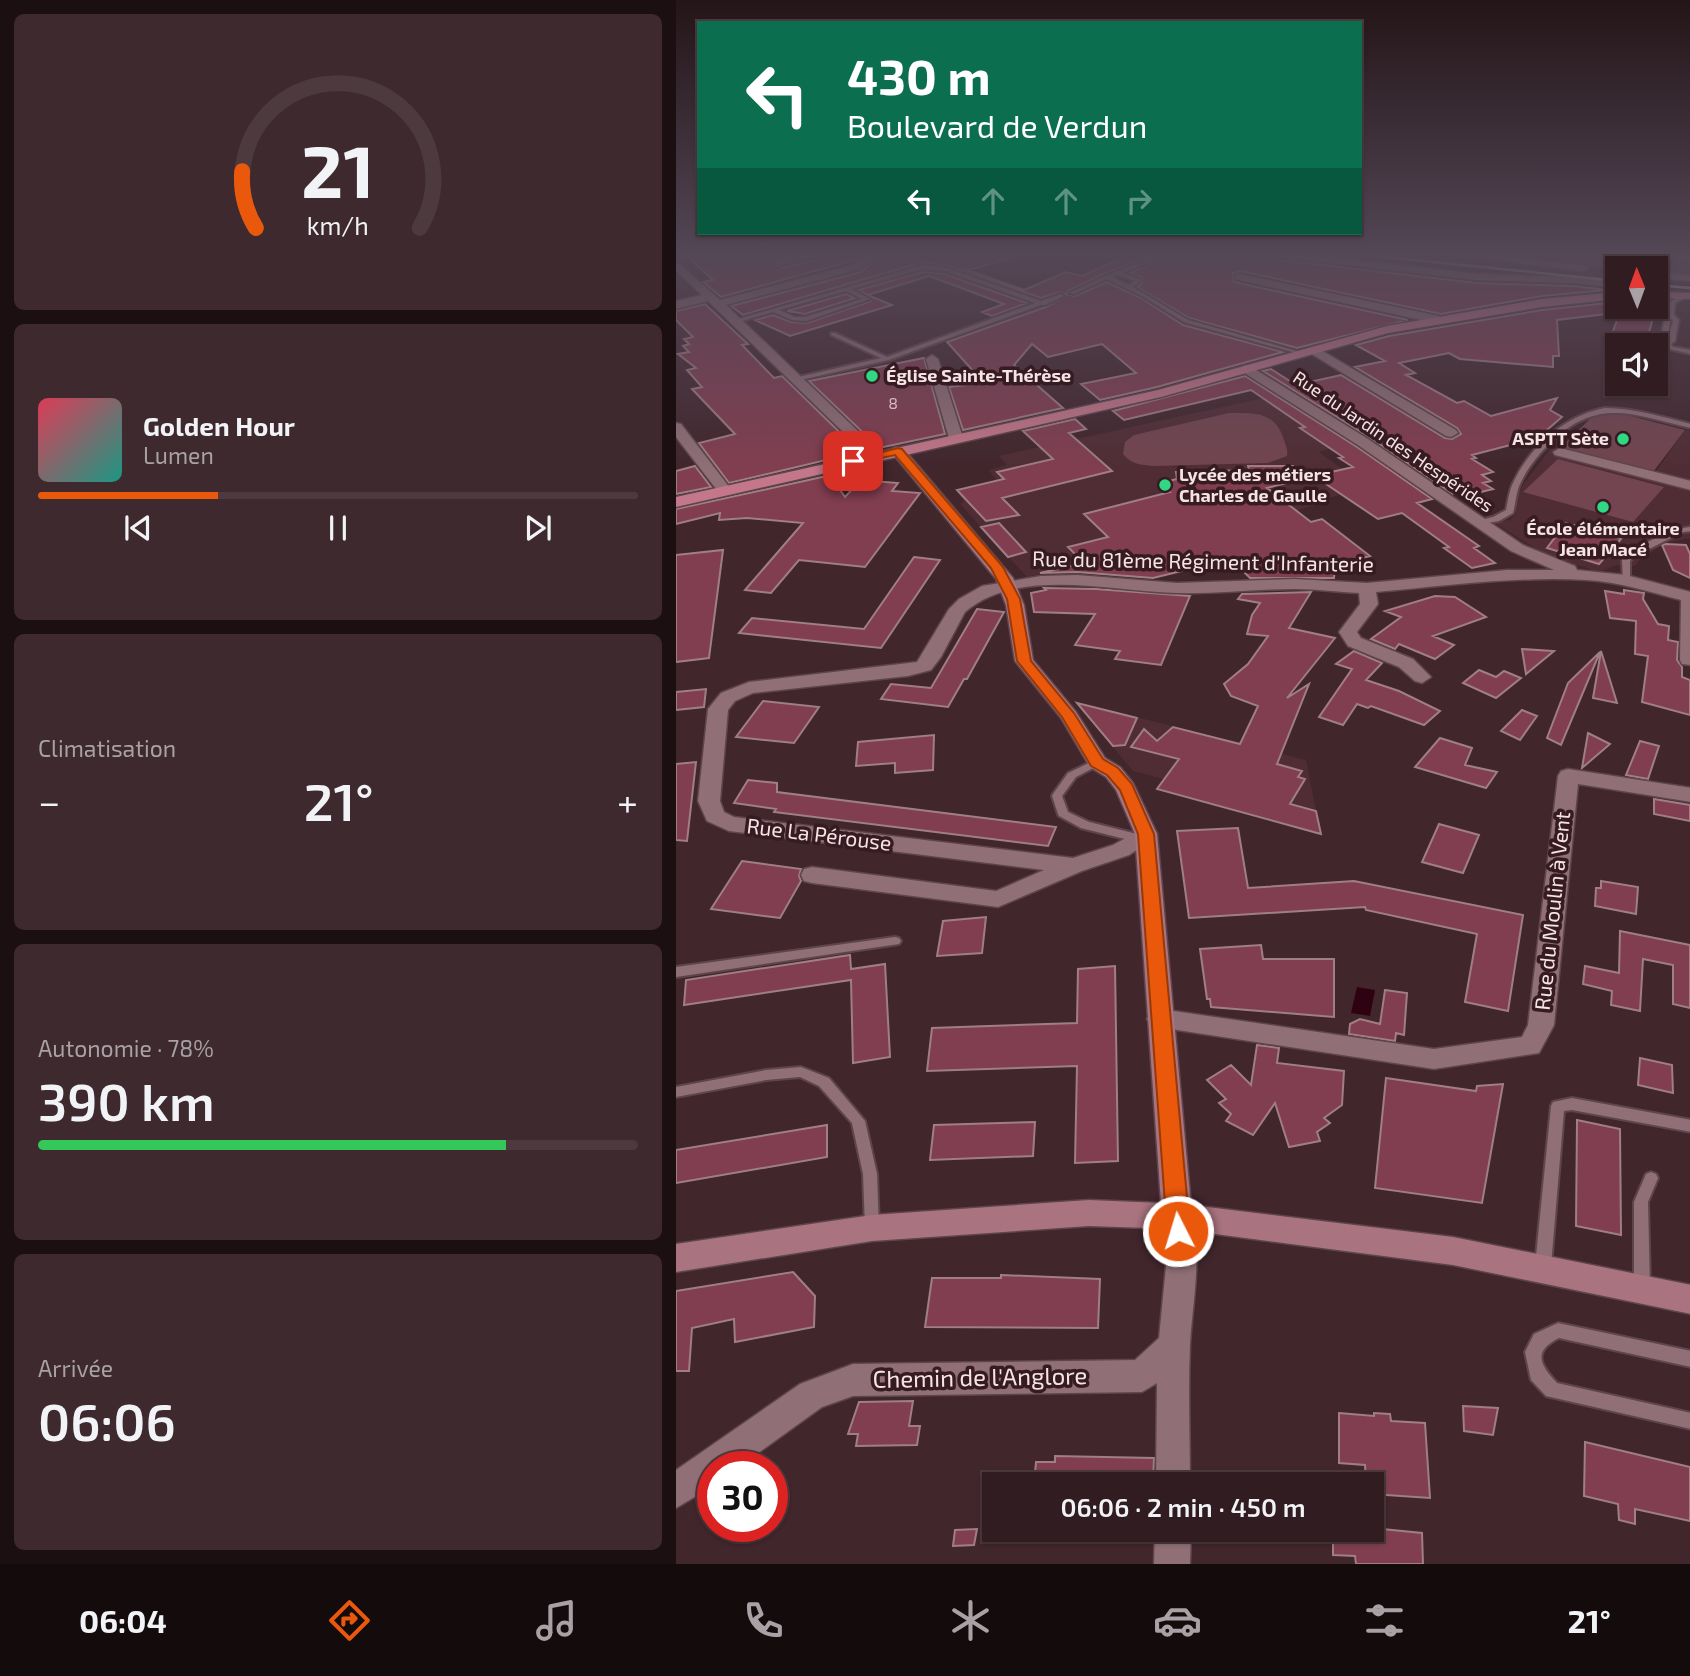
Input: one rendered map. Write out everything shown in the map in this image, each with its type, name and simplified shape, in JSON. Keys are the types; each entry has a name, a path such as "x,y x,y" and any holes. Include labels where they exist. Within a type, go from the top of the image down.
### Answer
{"main road":[{"path":"676,502 1161,393 1413,325"}],"street":[{"path":"739,325 876,456"},
{"path":"1307,352 1451,433"},
{"path":"932,359 956,438"},
{"name":"Rue du Jardin des Hespérides","path":"1248,369 1363,442 1517,548 1555,566 1587,575"},
{"path":"676,427 725,491"},
{"path":"898,451 996,567 1015,605 1024,661 1069,716 1097,762 1113,772 1126,788 1141,836 1181,1266 1174,1345 1173,1472"},
{"path":"1560,452 1690,486"},
{"path":"1507,575 1516,566 1517,548"},
{"name":"Rue du 81ème Régiment d'Infanterie","path":"1007,585 1062,580 1177,588 1295,583 1367,588 1507,575 1587,575 1626,580 1690,597"},
{"name":"Rue La Pérouse","path":"1007,585 988,590 958,609 932,657 924,666 750,688 728,698 717,709 709,801 715,816 729,824 1074,866"},
{"path":"1367,588 1369,604 1348,632 1354,642 1406,663 1422,677"},
{"path":"1689,660 1690,597"},
{"name":"Rue du Moulin à Vent","path":"1160,1019 1434,1059 1530,1046 1541,1025 1568,776 1690,795"},
{"path":"812,875 998,899 1074,866 1121,850 1141,836"},
{"path":"676,1258 872,1228 926,1217 1043,1211 1177,1216 1453,1251 1690,1300"},
{"name":"Chemin de l'Anglore","path":"676,1490 812,1395 853,1380 1142,1376 1174,1345"},
{"path":"1172,1564 1173,1542"}],"lane":[{"path":"796,379 887,359 983,325"},
{"path":"1202,325 1307,352"},
{"path":"1675,325 1672,341 1668,343 1671,348 1690,352"},
{"path":"833,334 887,359"},
{"path":"1480,523 1496,519 1510,511 1515,486 1526,466 1553,435 1588,413 1620,410 1690,426"},
{"path":"1626,580 1626,561 1632,554 1680,530 1690,529"},
{"path":"1097,762 1072,775 1057,796 1063,814 1085,825 1141,836"},
{"path":"676,972 895,941"},
{"path":"676,1092 766,1075 801,1072 824,1082 857,1121 870,1174 872,1228"},
{"path":"1543,1269 1543,1243 1558,1106 1572,1104 1690,1126"},
{"path":"1642,1290 1641,1202 1651,1178"},
{"path":"1690,1359 1559,1330 1540,1339 1533,1352 1538,1374 1552,1390 1690,1421"}],"shaded area":[{"name":"Lycée des métiers Charles de Gaulle","path":"1278,395 1350,443 1319,452 1355,478 1360,489 1329,498 1325,503 1027,577 960,504 964,501 956,490 996,480 989,470 1007,465 999,456"},
{"name":"ASPTT Sète","path":"1615,412 1685,430 1653,472 1559,449 1595,414"},
{"path":"1229,413 1255,414 1269,419 1280,431 1287,448 1287,456 1268,463 1153,466 1133,462 1123,454 1125,442 1134,435"},
{"name":"École élémentaire Jean Macé","path":"1685,430 1690,431 1690,538 1667,543 1642,557 1635,566 1617,565 1600,572 1574,564 1543,553 1493,522 1510,520 1516,514 1516,499 1524,483 1551,448 1655,473"},
{"path":"1558,459 1664,487 1633,522 1523,492"},
{"path":"1093,706 1306,760 1318,821 1133,771 1087,716"},
{"path":"1357,987 1375,990 1370,1016 1351,1013"}],"building":[{"path":"681,325 728,325 748,344 742,345 774,378 782,376 860,452 729,483 699,443 735,434 692,389 702,387 687,370 696,368 678,354 689,352 683,346 689,344 684,339 693,337"},
{"path":"766,325 826,325 790,336"},
{"path":"995,325 1183,325 1283,352 1100,400 1081,384 1136,373 1102,344 1048,357 1032,344 1014,365 1063,408 963,430 949,387 984,383 947,342"},
{"path":"1214,325 1388,325 1297,348"},
{"path":"1454,325 1557,325 1559,356 1553,356 1553,367 1460,359 1449,353 1399,363 1415,373 1406,375 1457,403 1464,401 1491,416 1557,398 1550,410 1562,417 1534,441 1472,455 1476,458 1472,459 1493,472 1482,475 1491,481 1483,483 1493,489 1465,496 1460,492 1453,494 1369,437 1263,371 1271,369 1296,385 1341,375 1445,438 1452,439 1461,434 1457,428 1355,367 1385,361 1356,345 1389,336"},
{"path":"1615,325 1651,325 1649,333 1612,333"},
{"path":"924,358 945,434 879,448 809,381"},
{"path":"1245,376 1357,447 1432,499 1417,503 1479,546 1474,548 1495,563 1472,568 1444,548 1449,547 1402,513 1378,519 1314,476 1353,467 1339,458 1343,457 1300,428 1305,427 1251,390 1124,420 1113,411"},
{"path":"1075,419 1086,429 1069,433 1112,471 1002,498 1019,515 986,521 957,490 1004,479 997,472 1053,459 1023,431"},
{"path":"695,466 711,487 676,494 676,471"},
{"path":"1248,466 1293,466 1299,480 1267,488 1311,522 1322,519 1370,556 1335,566 1334,578 1250,578 1231,559 1153,578 1077,572 1040,573 1084,563 1068,547 1108,537 1084,514 1170,492 1160,483 1177,479 1176,472 1249,470"},
{"path":"831,477 845,497 861,480 898,483 892,491 920,493 865,567 799,560 771,593 745,590 803,523 747,518 719,520 720,513 676,524 676,509"},
{"path":"999,523 1026,552 1008,557 981,527"},
{"path":"1566,523 1621,539 1599,564 1547,548"},
{"path":"1662,545 1686,545 1690,554 1690,578 1673,570"},
{"path":"723,550 709,658 676,662 676,555"},
{"path":"914,557 940,560 881,648 739,633 752,618 864,629"},
{"path":"1044,588 1190,596 1161,665 1115,659 1120,651 1075,645 1095,614 1034,612 1031,593 1046,590"},
{"path":"1624,590 1644,593 1643,599 1658,624 1669,626 1668,640 1678,642 1677,660 1682,667 1682,677 1690,680 1690,715 1642,702 1648,656 1635,654 1636,621 1610,618 1605,591 1624,594"},
{"path":"1311,592 1289,628 1335,638 1287,698 1309,684 1277,764 1302,771 1298,777 1305,779 1290,804 1316,811 1321,834 1157,789 1179,759 1131,747 1144,729 1157,741 1173,727 1240,744 1258,706 1231,696 1224,684 1248,664 1268,636 1247,634 1252,615 1260,603 1238,599 1242,594"},
{"path":"1435,596 1455,597 1486,617 1433,636 1454,645 1435,659 1399,644 1395,649 1371,639 1401,617 1385,611"},
{"path":"977,609 1004,612 967,679 964,679 948,707 881,699 891,684 931,688"},
{"path":"1522,649 1554,651 1526,674"},
{"path":"1354,651 1382,663 1366,680 1399,691 1440,711 1424,725 1371,706 1368,708 1357,704 1343,725 1319,717 1352,669 1336,664"},
{"path":"1601,651 1617,703 1593,698"},
{"path":"1600,652 1561,745 1547,738 1568,683"},
{"path":"1479,670 1496,677 1504,671 1521,678 1496,698 1463,683"},
{"path":"706,689 704,707 676,710 676,692"},
{"path":"763,701 819,707 794,743 736,737"},
{"path":"1077,703 1137,718 1125,745 1113,746"},
{"path":"1522,710 1537,716 1520,740 1501,731"},
{"path":"1588,733 1610,744 1582,768"},
{"path":"934,735 933,770 895,773 895,763 856,766 858,742"},
{"path":"1440,738 1472,748 1465,765 1497,772 1486,788 1415,767"},
{"path":"1640,741 1659,746 1648,779 1626,775"},
{"path":"696,762 687,841 676,840 676,764"},
{"path":"748,780 777,783 777,792 1056,827 1048,846 774,812 776,809 734,803"},
{"path":"1654,799 1690,805 1690,821 1654,814"},
{"path":"1439,824 1479,835 1463,873 1422,862"},
{"path":"1238,828 1248,888 1354,881 1523,915 1508,1011 1465,1002 1477,934 1366,910 1365,907 1189,918 1177,831"},
{"path":"742,861 801,869 801,881 780,918 711,909"},
{"path":"1601,881 1638,887 1636,914 1595,906 1596,888 1601,888"},
{"path":"986,917 982,953 937,956 943,921"},
{"path":"1620,931 1690,945 1690,1008 1673,1004 1673,965 1643,959 1640,1011 1611,1005 1612,991 1583,984 1585,966 1619,973"},
{"path":"1261,945 1263,959 1334,959 1334,1017 1211,1007 1210,999 1207,999 1200,949"},
{"path":"850,955 851,969 885,964 890,1057 853,1063 851,980 684,1005 686,980"},
{"path":"1115,966 1118,1161 1075,1163 1077,1066 927,1071 932,1028 1077,1023 1078,969"},
{"path":"1385,990 1407,993 1404,1035 1396,1033 1395,1041 1349,1034 1350,1024 1360,1019 1380,1024"},
{"path":"1257,1045 1279,1048 1277,1063 1344,1071 1342,1105 1324,1118 1330,1123 1317,1132 1320,1141 1289,1147 1275,1103 1253,1135 1226,1121 1231,1114 1219,1103 1226,1099 1207,1080 1231,1065 1251,1085"},
{"path":"1640,1058 1672,1065 1673,1093 1638,1085"},
{"path":"1386,1078 1476,1091 1477,1086 1503,1084 1482,1203 1375,1188"},
{"path":"1577,1120 1620,1129 1621,1235 1576,1226"},
{"path":"1035,1122 1033,1156 930,1160 934,1125"},
{"path":"827,1125 827,1157 676,1183 676,1150"},
{"path":"793,1272 815,1296 814,1327 735,1342 734,1319 692,1328 689,1371 676,1371 676,1291"},
{"path":"1001,1275 1100,1279 1098,1328 925,1327 932,1278 1001,1278"},
{"path":"913,1401 909,1426 920,1426 917,1445 856,1446 858,1434 848,1434 859,1402"},
{"path":"1463,1406 1498,1408 1493,1435 1464,1431"},
{"path":"1339,1413 1374,1416 1374,1413 1390,1414 1391,1421 1425,1423 1430,1498 1384,1495 1384,1472 1365,1472 1365,1465 1339,1463"},
{"path":"1585,1442 1690,1467 1690,1521 1635,1509 1635,1524 1619,1520 1618,1504 1584,1496"},
{"path":"1055,1456 1154,1458 1153,1472 1035,1472 1036,1462 1055,1462"},
{"path":"977,1529 974,1545 953,1546 955,1530"},
{"path":"1384,1529 1422,1533 1423,1564 1356,1564 1355,1556 1333,1555 1333,1542 1384,1542"}],"place":[{"name":"Église Sainte-Thérèse","path":"872,376"},
{"name":"ASPTT Sète","path":"1623,439"},
{"name":"Lycée des métiers Charles de Gaulle","path":"1165,485"},
{"name":"École élémentaire Jean Macé","path":"1603,507"}],"route":[{"path":"853,461 898,451 996,567 1004,578 1015,605 1024,661 1069,716 1097,762 1113,772 1135,804 1146,834 1150,867 1178,1231"}]}
